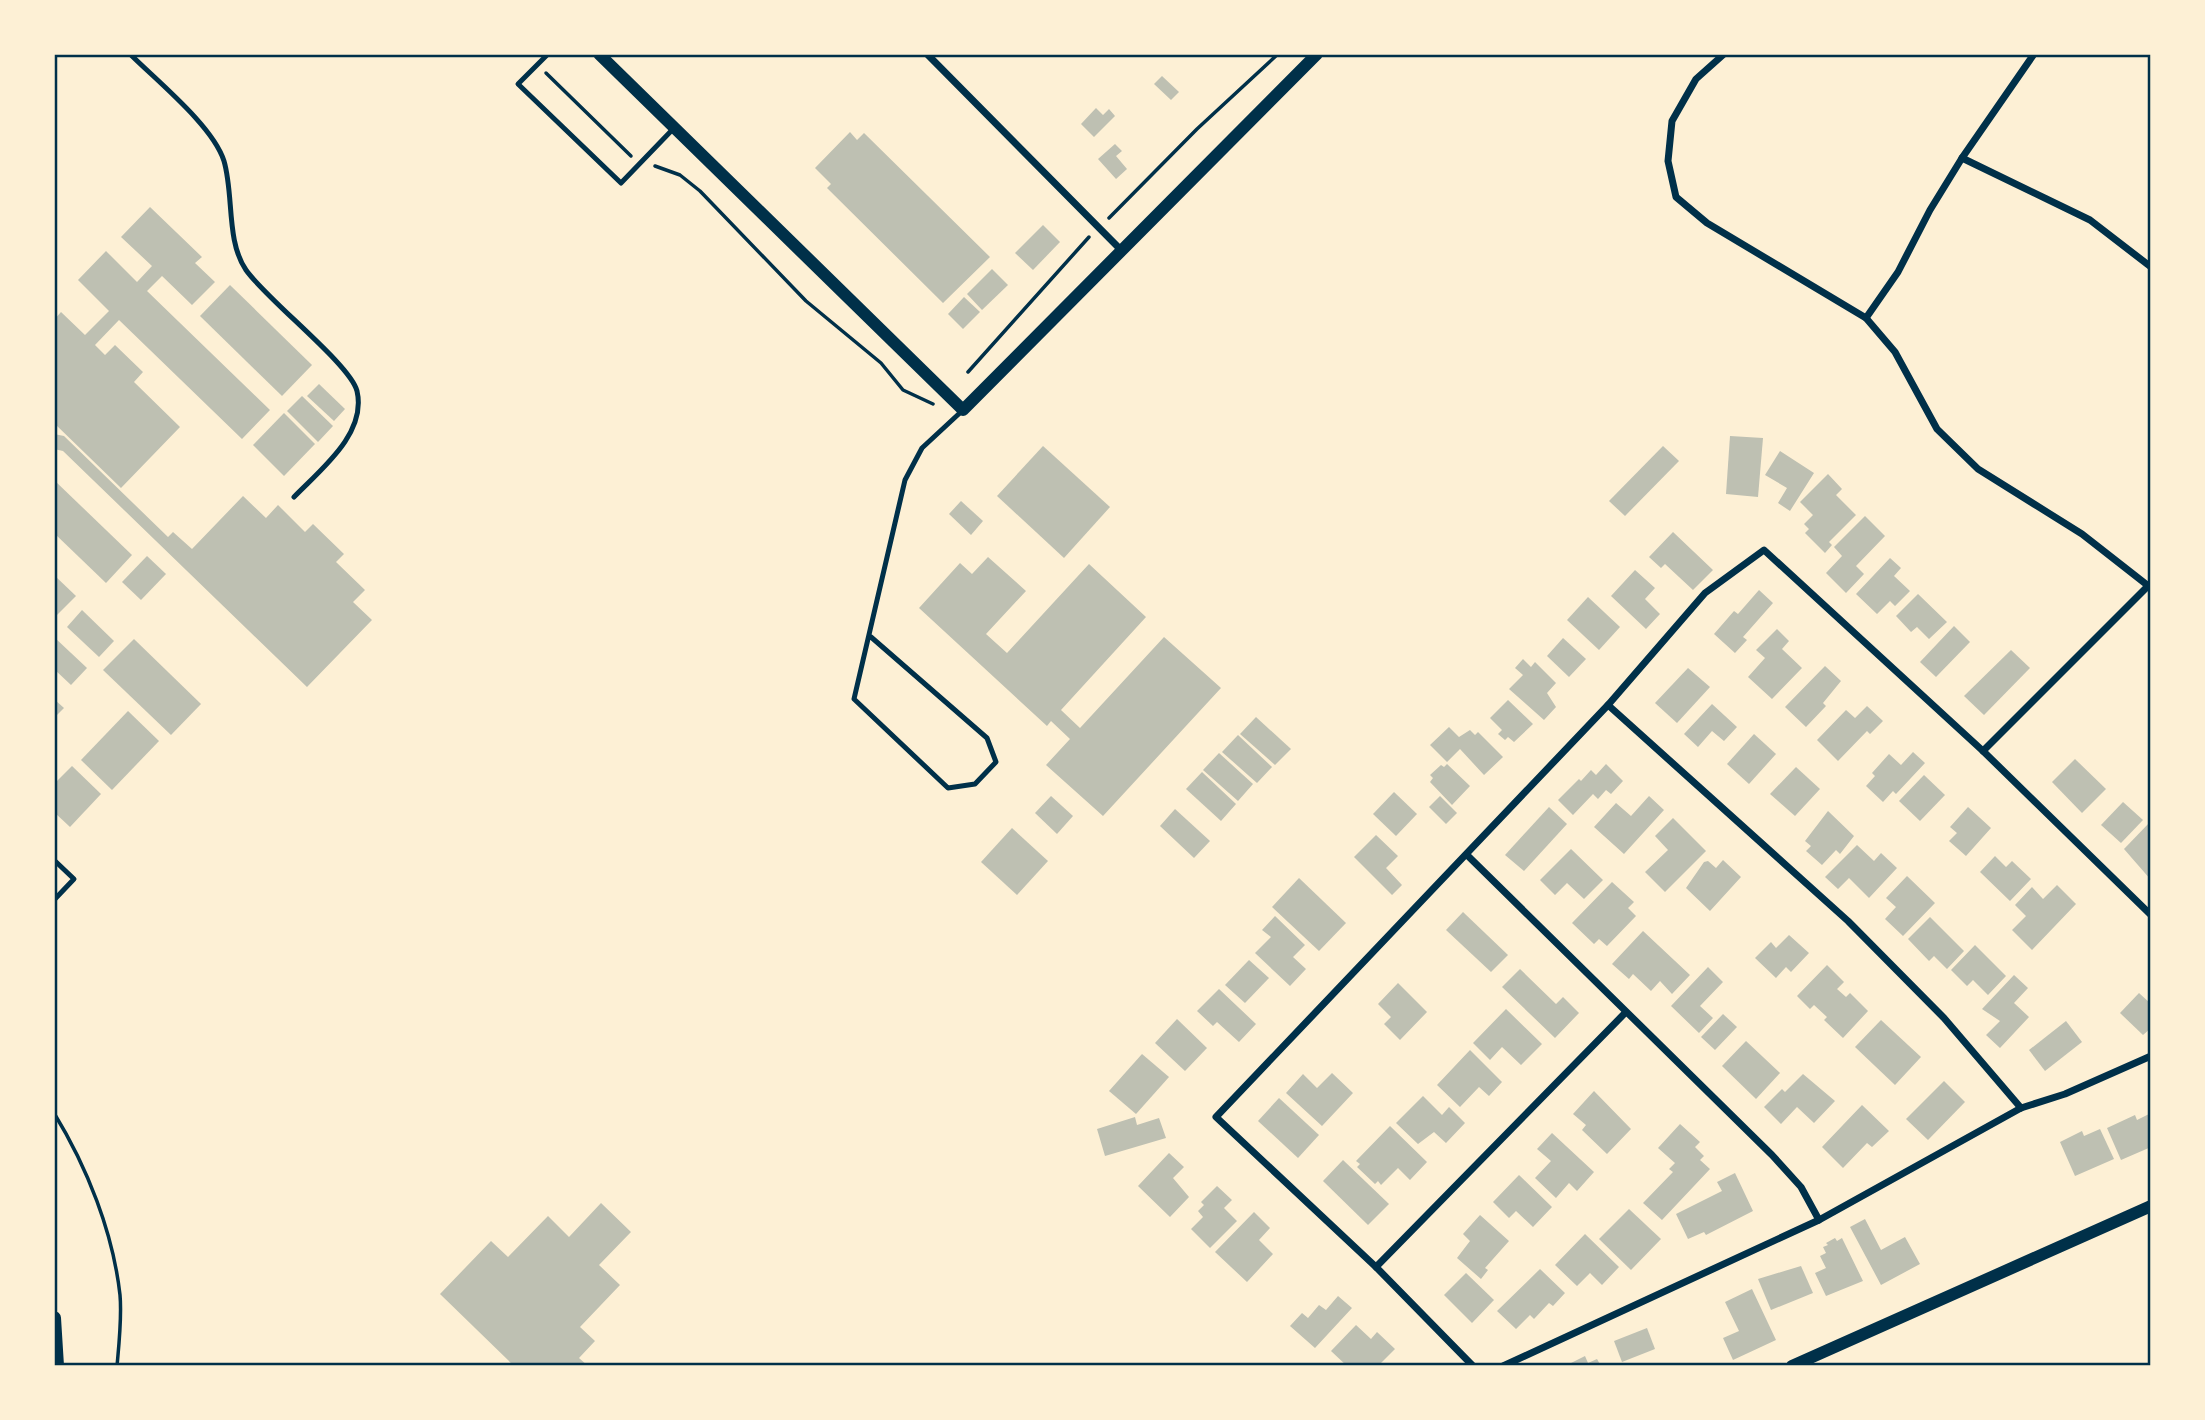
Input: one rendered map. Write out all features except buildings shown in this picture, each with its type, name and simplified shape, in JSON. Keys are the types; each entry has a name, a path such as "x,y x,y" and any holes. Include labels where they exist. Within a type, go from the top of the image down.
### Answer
{"main road":[{"path":"54,1318 57,1366"}],"street":[{"path":"599,54 963,410 1317,54"},
{"path":"927,54 1121,250"},
{"path":"1724,54 1696,79 1672,121 1668,161 1676,197 1707,223 1866,318 1895,352 1937,429 1978,469 2082,534 2150,587 1983,751"},
{"path":"1866,318 1898,272 1930,210 1962,158 2034,54"},
{"path":"1962,158 2090,220 2151,267"},
{"path":"1473,1366 1376,1267 1216,1117 1608,705 1705,593 1764,550 1983,751 2151,915"},
{"path":"1608,705 1848,921 1944,1018 2021,1108"},
{"path":"1467,855 1772,1155 1801,1187 1819,1220"},
{"path":"1376,1267 1625,1013"},
{"path":"1503,1366 1819,1220 2021,1108 2065,1094 2151,1056"},
{"path":"1792,1366 2151,1206"}],"lane":[{"path":"130,54 208,133 223,159 234,236 244,268 333,358 356,390 355,419 345,442 294,496"},
{"path":"548,54 518,84 621,183 674,128"},
{"path":"871,637 987,738 996,762 975,784 948,788 854,699 871,637 905,480 922,448 963,410"},
{"path":"54,860 74,879 54,900"}],"path":[{"path":"1109,218 1196,129 1278,54"},
{"path":"546,73 631,156"},
{"path":"649,164 680,176 700,191 806,300 881,363 903,390 917,399 963,410"},
{"path":"968,372 1089,237"},
{"path":"54,1113 72,1141 103,1217 120,1296 117,1366"}]}
